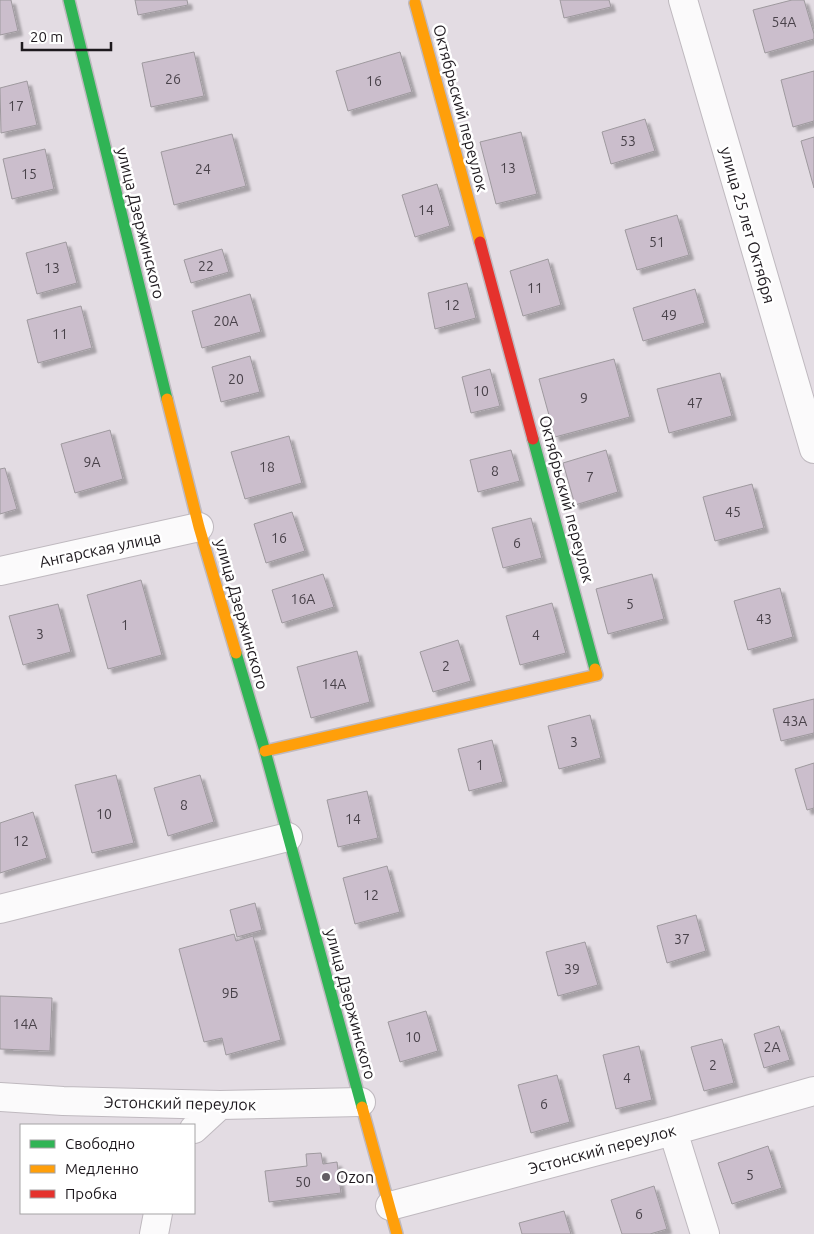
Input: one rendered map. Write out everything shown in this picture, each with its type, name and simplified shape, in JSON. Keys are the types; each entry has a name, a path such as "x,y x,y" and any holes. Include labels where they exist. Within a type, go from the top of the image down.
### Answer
{"street":[{"name":"улица Дзержинского","path":"69,0 199,527 265,751 397,1234"},
{"name":"улица 25 лет Октября","path":"683,0 814,449"},
{"name":"Октябрьский переулок","path":"265,751 597,675 415,3"},
{"name":"Ангарская улица","path":"0,571 199,527"},
{"path":"0,909 288,838"},
{"name":"Эстонский переулок","path":"390,1206 673,1131 814,1091"},
{"name":"Эстонский переулок","path":"0,1097 63,1101 220,1105 361,1102"},
{"path":"195,1128 220,1105"},
{"path":"673,1131 705,1234"},
{"path":"154,1234 158,1214"}],"building":[{"path":"0,0 11,0 18,31 0,35"},
{"path":"135,0 187,0 188,5 138,15"},
{"path":"560,0 609,0 611,7 564,18"},
{"path":"792,0 804,0 814,39 765,53 753,10"},
{"path":"194,52 204,96 151,107 142,63"},
{"path":"400,52 412,92 348,111 336,71"},
{"path":"814,71 814,121 793,127 781,80"},
{"path":"27,81 37,125 1,133 0,88"},
{"path":"645,119 655,151 611,164 602,132"},
{"path":"521,132 537,194 496,204 480,142"},
{"path":"232,134 246,186 174,205 161,152"},
{"path":"814,137 814,188 801,141"},
{"path":"45,149 54,189 12,199 3,159"},
{"path":"437,184 450,226 415,237 402,195"},
{"path":"677,215 689,255 637,270 625,230"},
{"path":"66,242 77,283 37,294 26,253"},
{"path":"222,249 229,272 191,283 184,260"},
{"path":"548,259 561,305 523,316 510,271"},
{"path":"467,283 476,318 435,329 428,293"},
{"path":"695,289 705,323 643,341 633,308"},
{"path":"250,294 261,332 202,348 192,311"},
{"path":"81,306 92,348 38,363 27,320"},
{"path":"250,356 260,392 221,402 212,367"},
{"path":"614,359 630,417 555,437 539,379"},
{"path":"490,369 500,406 471,413 462,377"},
{"path":"720,373 732,416 669,433 657,389"},
{"path":"110,430 123,479 75,493 61,444"},
{"path":"289,436 302,483 245,499 231,452"},
{"path":"511,450 520,481 478,492 470,460"},
{"path":"606,450 618,492 575,505 563,463"},
{"path":"5,468 17,509 0,514 0,469"},
{"path":"752,484 764,528 715,541 703,497"},
{"path":"292,512 305,551 266,563 254,524"},
{"path":"531,518 542,558 503,568 492,528"},
{"path":"323,574 334,607 282,623 272,590"},
{"path":"652,574 664,619 608,634 596,589"},
{"path":"141,580 162,655 108,669 87,595"},
{"path":"780,588 793,637 748,650 734,601"},
{"path":"552,603 566,653 520,665 506,616"},
{"path":"58,604 71,652 23,665 9,616"},
{"path":"458,640 471,681 433,692 420,652"},
{"path":"357,651 370,702 311,718 297,667"},
{"path":"814,699 814,733 781,741 773,709"},
{"path":"590,715 601,758 559,769 548,726"},
{"path":"492,740 503,782 469,791 458,749"},
{"path":"814,763 814,808 807,810 795,769"},
{"path":"116,775 134,843 92,853 75,785"},
{"path":"200,775 214,822 168,836 154,788"},
{"path":"367,791 378,838 338,847 327,800"},
{"path":"33,812 47,858 0,873 0,823"},
{"path":"387,866 400,912 355,924 343,878"},
{"path":"255,903 262,930 237,937 230,910"},
{"path":"696,915 706,951 667,963 657,926"},
{"path":"234,934 236,941 253,936 281,1040 226,1055 222,1038 204,1042 179,949"},
{"path":"585,942 598,985 558,996 546,952"},
{"path":"0,996 52,998 50,1051 0,1049"},
{"path":"426,1011 438,1051 400,1062 388,1022"},
{"path":"779,1026 790,1060 764,1068 754,1034"},
{"path":"722,1039 734,1083 704,1091 691,1047"},
{"path":"639,1046 652,1100 616,1109 603,1055"},
{"path":"557,1075 570,1122 531,1133 518,1085"},
{"path":"768,1146 782,1188 732,1204 718,1163"},
{"path":"321,1153 323,1164 337,1162 341,1193 269,1202 265,1171 307,1166 306,1154"},
{"path":"654,1186 667,1229 650,1234 622,1234 611,1200"},
{"path":"564,1211 571,1234 522,1234 519,1223"}],"traffic: fast":[{"path":"69,0 167,399"},
{"path":"533,439 595,669"},
{"path":"236,653 265,751 362,1107"}],"traffic: slow":[{"path":"415,3 480,242"},
{"path":"167,399 199,527 236,653"},
{"path":"265,751 597,675 595,669"},
{"path":"362,1107 397,1234"}],"traffic: jam":[{"path":"480,242 533,439"}],"place":[{"name":"Ozon","path":"326,1177"}]}
